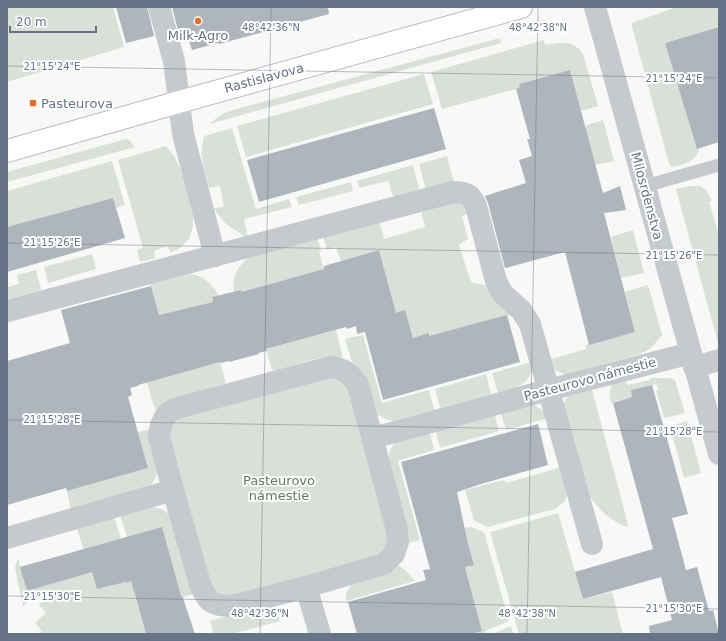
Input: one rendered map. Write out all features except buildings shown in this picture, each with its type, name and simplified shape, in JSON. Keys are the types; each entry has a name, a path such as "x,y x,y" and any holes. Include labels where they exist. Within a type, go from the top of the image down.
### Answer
{"street":[{"path":"159,7 174,61 183,134 215,256"},
{"name":"Rastislavova","path":"7,151 521,7"},
{"name":"Milosrdenstva","path":"595,7 719,454"},
{"path":"7,311 453,192 462,192 470,195 476,206 496,282 502,293 521,310 530,324 592,544"},
{"name":"Pasteurovo námestie","path":"373,438 548,390 693,360 719,360"},
{"path":"330,367 342,368 351,375 358,385 373,438 397,530 398,542 394,554 384,564 306,587 232,606 221,606 212,603 205,596 200,584 159,436 161,425 166,415 174,409 330,367"},
{"path":"7,538 173,490"},
{"path":"306,587 320,634"}],"lane":[{"path":"645,186 719,165"}],"green space":[{"path":"7,7 113,7 124,47 7,82"},
{"path":"677,7 717,7 719,27 665,43 697,148 699,148 696,156 688,162 670,167 631,23"},
{"path":"500,38 501,43 209,124 222,114 233,110"},
{"path":"544,40 545,45 567,43 579,49 583,54 598,106 581,111 570,70 519,84 520,87 516,89 442,109 431,72"},
{"path":"424,74 433,104 246,157 237,126"},
{"path":"603,120 614,161 595,165 585,126"},
{"path":"232,128 256,209 289,199 292,207 244,219 248,238 233,229 217,214 214,208 224,207 220,186 209,188 202,162 204,136"},
{"path":"126,139 129,140 135,147 7,182 7,172"},
{"path":"166,146 174,156 181,170 193,213 193,226 189,239 181,247 171,253 167,246 154,251 155,258 140,262 137,250 143,248 118,160"},
{"path":"447,156 454,183 426,190 419,164"},
{"path":"112,161 125,205 116,208 113,198 7,227 7,191"},
{"path":"413,165 420,192 394,199 388,181 359,188 357,181"},
{"path":"351,182 353,191 299,205 296,197"},
{"path":"690,186 700,186 706,190 712,201 709,202 719,235 718,343 676,189"},
{"path":"466,197 470,212 462,216 468,239 459,245 471,282 491,287 514,314 429,336 428,334 413,338 405,310 396,313 379,250 341,261 336,247 327,250 323,235 379,220 384,239 425,227 421,209"},
{"path":"633,230 644,273 621,278 611,237"},
{"path":"317,237 321,251 319,252 324,269 241,292 241,290 234,292 233,286 235,274 241,265 250,257 255,254"},
{"path":"92,254 96,269 48,283 44,267"},
{"path":"36,270 41,290 7,299 7,287 19,284 17,275"},
{"path":"189,274 206,280 219,296 212,298 213,302 159,315 150,282"},
{"path":"648,285 662,335 651,348 640,354 566,375 555,370 551,359 586,349 586,345 635,332 625,292"},
{"path":"336,330 343,358 319,358 278,370 272,370 266,349"},
{"path":"363,335 382,403 429,390 434,410 393,421 378,415 373,409 362,372 352,362 345,339"},
{"path":"220,362 226,383 168,400 156,410 147,382"},
{"path":"532,362 532,370 526,381 516,387 498,393 492,373"},
{"name":"Pasteurovo námestie","path":"342,368 394,554 212,603 161,425 166,415"},
{"path":"486,374 491,394 440,408 435,389"},
{"path":"624,376 627,385 650,380 650,378 669,378 675,380 685,413 664,418 656,391 659,390 656,384 631,390 632,397 611,403 611,386 616,380"},
{"path":"591,386 628,524 627,527 609,517 594,502 586,491 562,405 569,394"},
{"path":"528,404 540,408 548,418 506,430 500,410"},
{"path":"494,412 499,431 440,448 435,428"},
{"path":"687,421 701,473 684,478 670,426"},
{"path":"150,429 157,461 156,476 153,483 147,488 71,511 67,491 148,468 138,432"},
{"path":"429,430 434,450 398,461 420,540 404,544 389,463 390,453 394,444"},
{"path":"561,467 568,490 565,501 555,509 487,527 474,520 465,490 504,480 506,483"},
{"path":"149,507 162,509 172,517 196,593 183,597 182,595 181,596 127,537 120,515"},
{"path":"558,513 583,599 612,592 623,634 519,634 490,532"},
{"path":"114,517 121,539 86,549 97,589 126,583 132,580 136,601 146,634 40,634 42,631 35,623 46,613 39,605 45,598 38,592 23,606 15,568 18,558 27,591 90,572 77,528"},
{"path":"471,527 484,532 509,621 485,631 486,634 470,634 482,630 465,567 473,565 463,528"},
{"path":"394,562 406,571 415,581 346,601 347,591 353,583"},
{"path":"267,608 275,612 280,621 232,634 214,634 210,621 230,615"},
{"path":"511,626 513,634 492,634"}],"place":[{"name":"Milk-Agro","path":"198,21"},
{"name":"Pasteurova","path":"33,103"}]}
